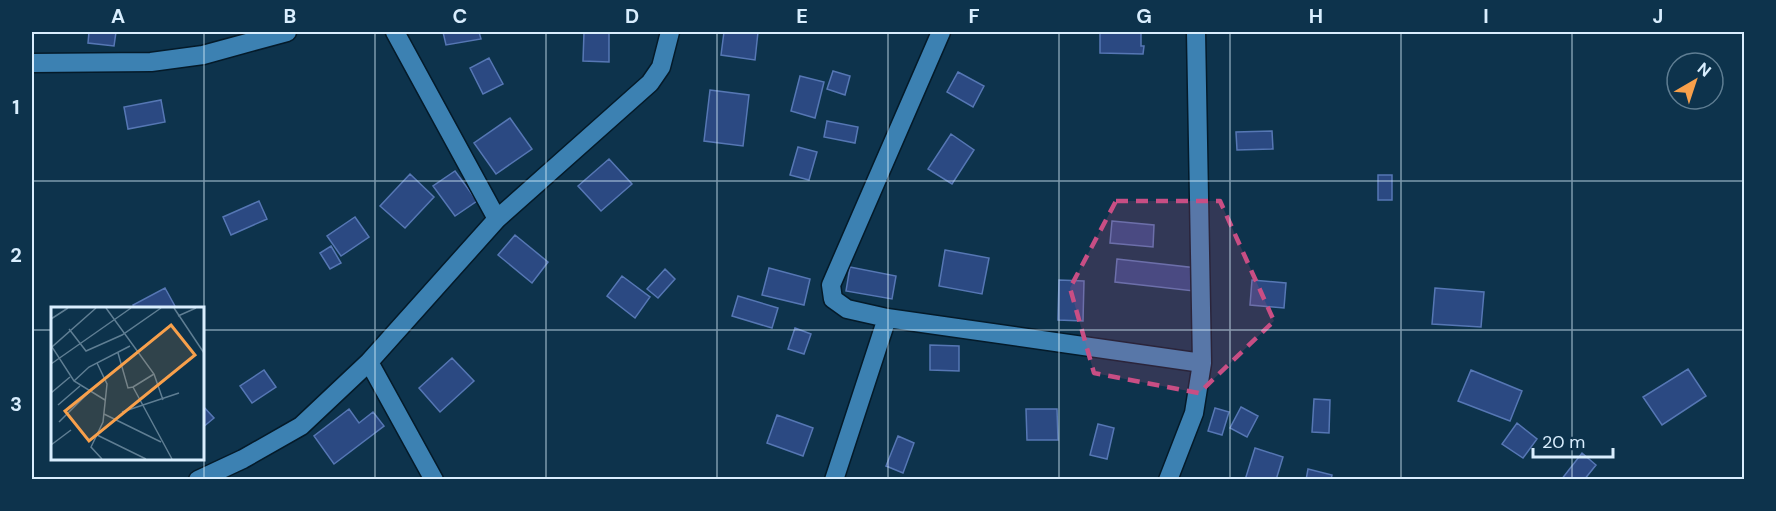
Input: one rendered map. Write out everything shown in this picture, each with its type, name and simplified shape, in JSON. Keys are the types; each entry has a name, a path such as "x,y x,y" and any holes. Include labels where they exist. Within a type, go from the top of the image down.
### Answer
{"street":[{"path":"32,63 151,62 203,55 287,32"},
{"path":"395,32 497,219"},
{"path":"198,480 243,459 301,426 369,362 497,219 650,82 661,67 670,32"},
{"path":"941,32 831,285 832,299 847,309 887,318 1202,363"},
{"path":"1168,480 1194,413 1202,363 1196,32"},
{"path":"834,480 887,318"},
{"path":"369,362 434,480"}],"highlighted area":[{"path":"1116,201 1220,201 1274,321 1199,393 1094,373 1070,288"}],"building":[{"path":"89,32 116,32 114,46 88,43"},
{"path":"443,32 479,32 481,39 446,45"},
{"path":"584,32 609,32 609,62 583,61"},
{"path":"724,32 758,32 755,60 721,55"},
{"path":"1100,32 1141,32 1143,54 1100,53"},
{"path":"489,58 503,84 483,94 470,68"},
{"path":"833,71 850,76 845,95 827,89"},
{"path":"958,72 984,86 973,107 947,92"},
{"path":"800,76 824,82 815,118 791,111"},
{"path":"710,90 749,95 743,146 704,141"},
{"path":"161,100 165,122 128,129 124,107"},
{"path":"510,118 532,149 496,174 474,143"},
{"path":"827,121 858,127 855,143 824,137"},
{"path":"1272,131 1273,149 1237,150 1236,132"},
{"path":"951,134 974,150 952,184 928,169"},
{"path":"798,147 817,152 809,180 790,175"},
{"path":"609,159 632,184 601,211 578,186"},
{"path":"455,171 477,201 455,216 433,186"},
{"path":"410,174 434,197 405,228 380,206"},
{"path":"1378,175 1392,175 1392,200 1378,200"},
{"path":"259,201 267,219 231,235 223,217"},
{"path":"355,217 369,237 341,256 327,236"},
{"path":"1112,221 1154,225 1153,247 1110,243"},
{"path":"515,235 548,262 532,283 498,255"},
{"path":"331,246 341,263 330,269 320,253"},
{"path":"945,250 989,258 982,294 939,286"},
{"path":"1117,259 1197,268 1194,291 1115,282"},
{"path":"850,267 896,276 892,299 846,291"},
{"path":"769,268 810,279 804,305 762,295"},
{"path":"665,269 675,279 658,298 647,289"},
{"path":"622,276 650,297 635,318 607,296"},
{"path":"1059,280 1084,281 1083,321 1058,320"},
{"path":"1252,280 1286,283 1284,308 1250,305"},
{"path":"165,288 175,307 134,307 133,305"},
{"path":"1435,288 1484,292 1481,327 1432,324"},
{"path":"738,296 778,308 772,328 732,316"},
{"path":"795,328 811,334 804,354 788,349"},
{"path":"930,345 959,346 959,371 930,370"},
{"path":"452,358 474,381 440,412 419,388"},
{"path":"1688,369 1706,396 1662,425 1643,397"},
{"path":"264,370 276,387 252,403 240,386"},
{"path":"1471,370 1522,391 1510,421 1458,401"},
{"path":"1314,399 1330,400 1329,433 1312,432"},
{"path":"204,407 214,418 204,426"},
{"path":"1241,407 1258,416 1247,437 1230,428"},
{"path":"1215,408 1229,412 1222,435 1208,431"},
{"path":"349,409 359,423 373,412 384,426 334,464 314,436"},
{"path":"1026,409 1057,409 1058,440 1027,440"},
{"path":"777,415 813,428 803,456 767,443"},
{"path":"1517,423 1537,439 1523,458 1502,444"},
{"path":"1098,424 1114,428 1107,459 1090,455"},
{"path":"898,436 914,443 903,473 886,466"},
{"path":"1255,448 1283,457 1276,480 1245,480"},
{"path":"1582,453 1596,465 1584,480 1561,480"},
{"path":"1308,469 1332,475 1331,480 1306,480"}]}
